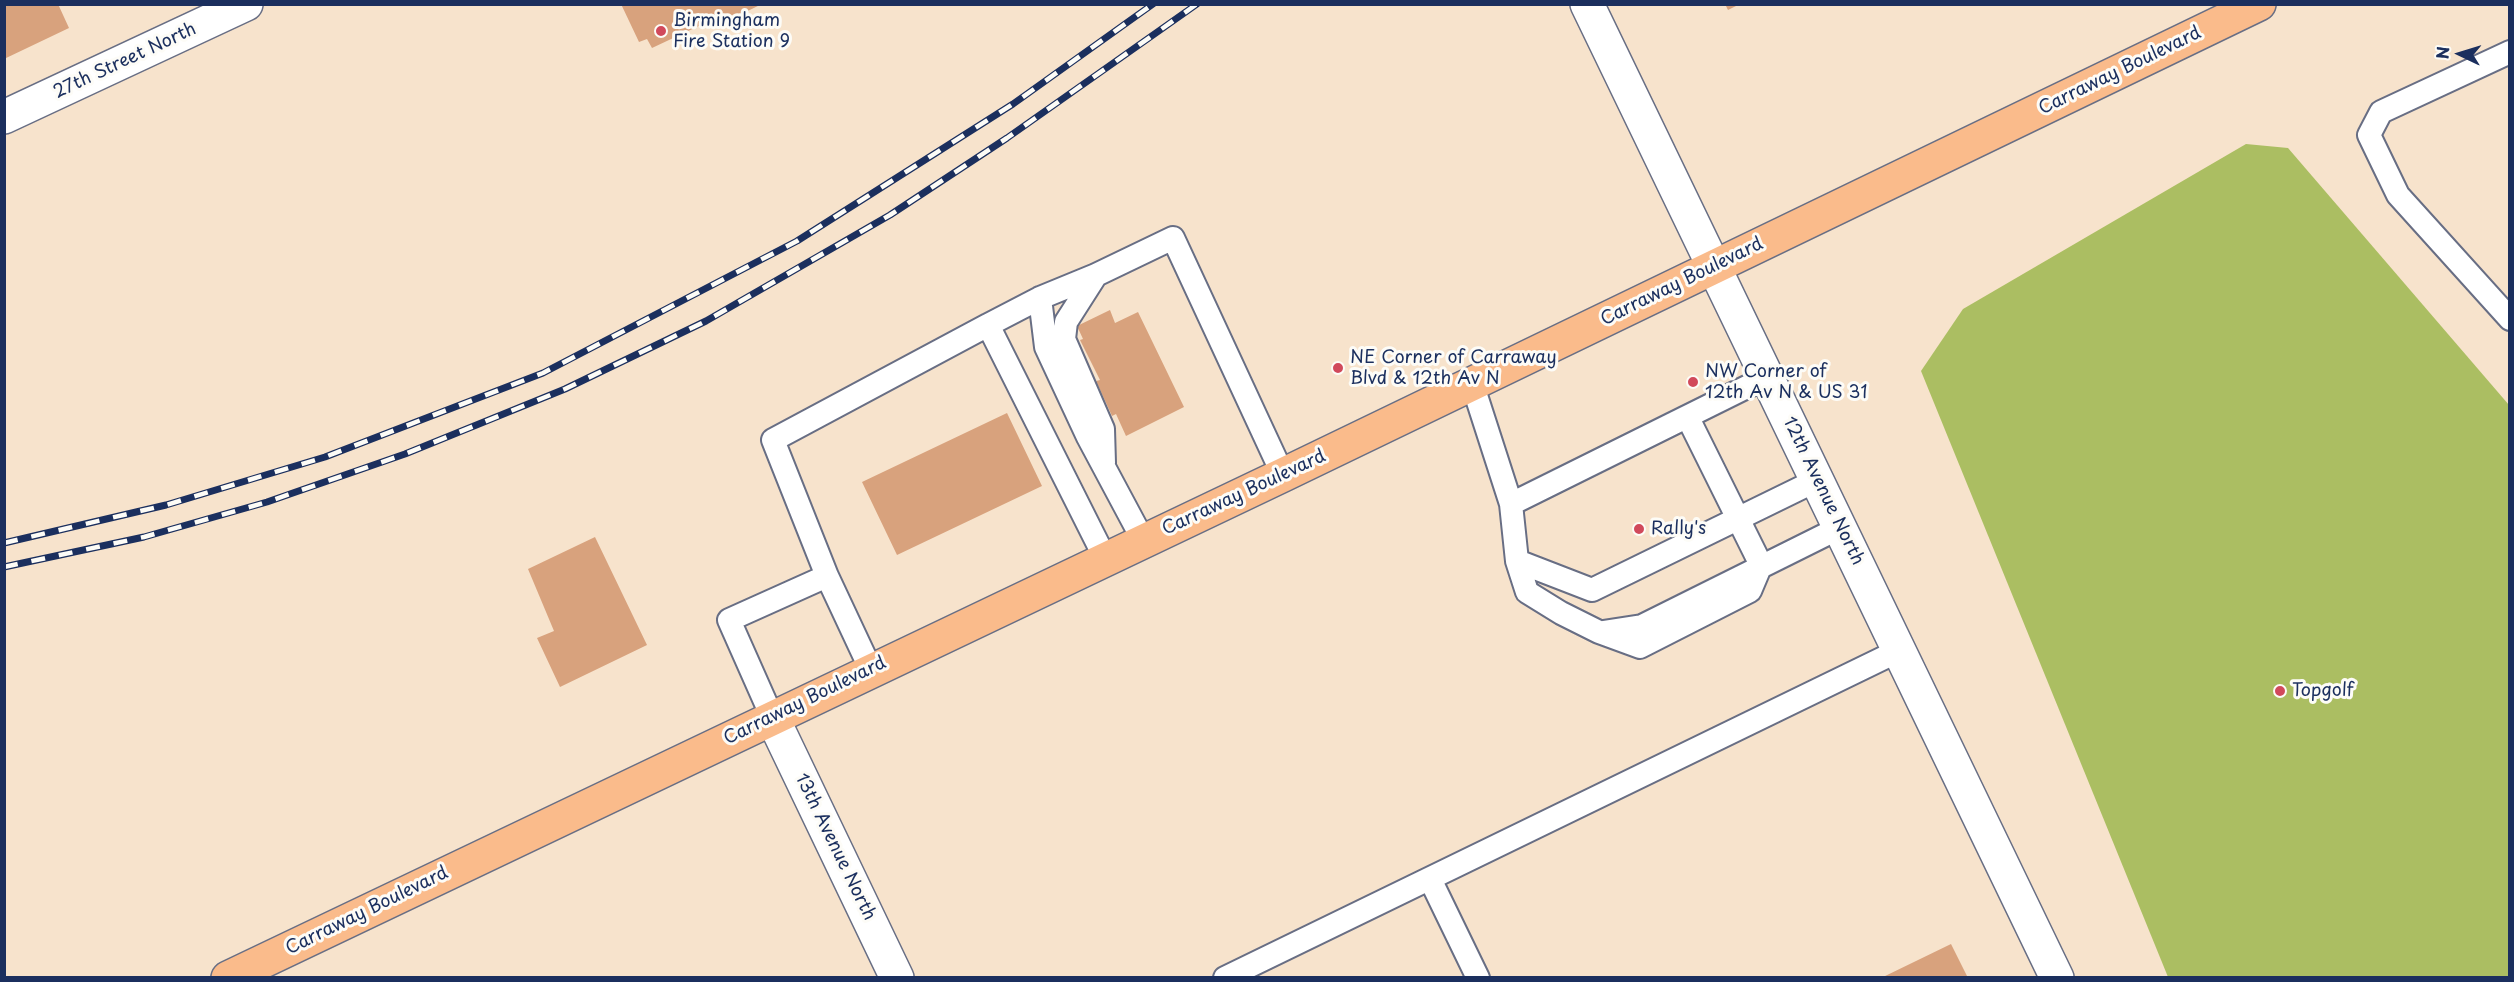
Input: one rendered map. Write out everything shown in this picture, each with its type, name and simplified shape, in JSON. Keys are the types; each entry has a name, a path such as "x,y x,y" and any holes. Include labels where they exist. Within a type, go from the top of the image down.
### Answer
{"main road":[{"name":"Carraway Boulevard","path":"228,978 1283,475 2259,4"}],"street":[{"name":"27th Street North","path":"4,117 246,4"},
{"name":"12th Avenue North","path":"1587,4 2058,978"},
{"name":"13th Avenue North","path":"772,717 897,978"}],"lane":[{"path":"2510,52 2381,112 2368,135 2398,195 2510,319"},
{"path":"871,670 827,576 773,440 1040,298 1096,275 1173,238 1283,475"},
{"path":"1096,275 1066,322 1064,339 1103,429 1105,468"},
{"path":"1040,298 1046,347 1143,540"},
{"path":"988,325 1106,558"},
{"path":"1511,504 1767,377"},
{"path":"1473,383 1511,504 1517,561 1527,592 1561,613 1599,632 1642,626 1841,527"},
{"path":"1688,418 1761,565"},
{"path":"1517,561 1592,590 1817,480"},
{"path":"772,717 729,620 827,576"},
{"path":"1225,978 1900,650"},
{"path":"1430,879 1478,978"}],"green space":[{"name":"Topgolf","path":"2246,144 2288,148 2509,405 2509,977 2168,977 1921,371 1963,309"}],"building":[{"path":"4,4 58,4 69,28 4,59"},
{"name":"Birmingham Fire Station 9","path":"621,4 762,4 723,23 720,16 652,48 647,39 639,42"},
{"path":"1725,4 1740,4 1728,10"},
{"path":"1110,310 1115,323 1138,312 1184,407 1126,436 1116,414 1112,416 1096,381 1100,380 1080,340 1083,339 1077,326"},
{"path":"1007,413 1042,486 897,555 862,482"},
{"path":"595,537 647,645 560,687 537,638 554,631 528,569"},
{"path":"1951,944 1968,978 1881,978"}],"railway":[{"path":"4,543 166,505 325,457 543,373 797,241 1013,104 1153,4"},
{"path":"4,567 144,537 267,502 405,454 565,389 706,321 890,215 1007,138 1197,4"}],"place":[{"name":"Birmingham Fire Station 9","path":"661,31"},
{"name":"NE Corner of Carraway Blvd & 12th Av N","path":"1338,368"},
{"name":"NW Corner of 12th Av N & US 31","path":"1693,382"},
{"name":"Rally's","path":"1639,529"},
{"name":"Topgolf","path":"2280,691"}]}
